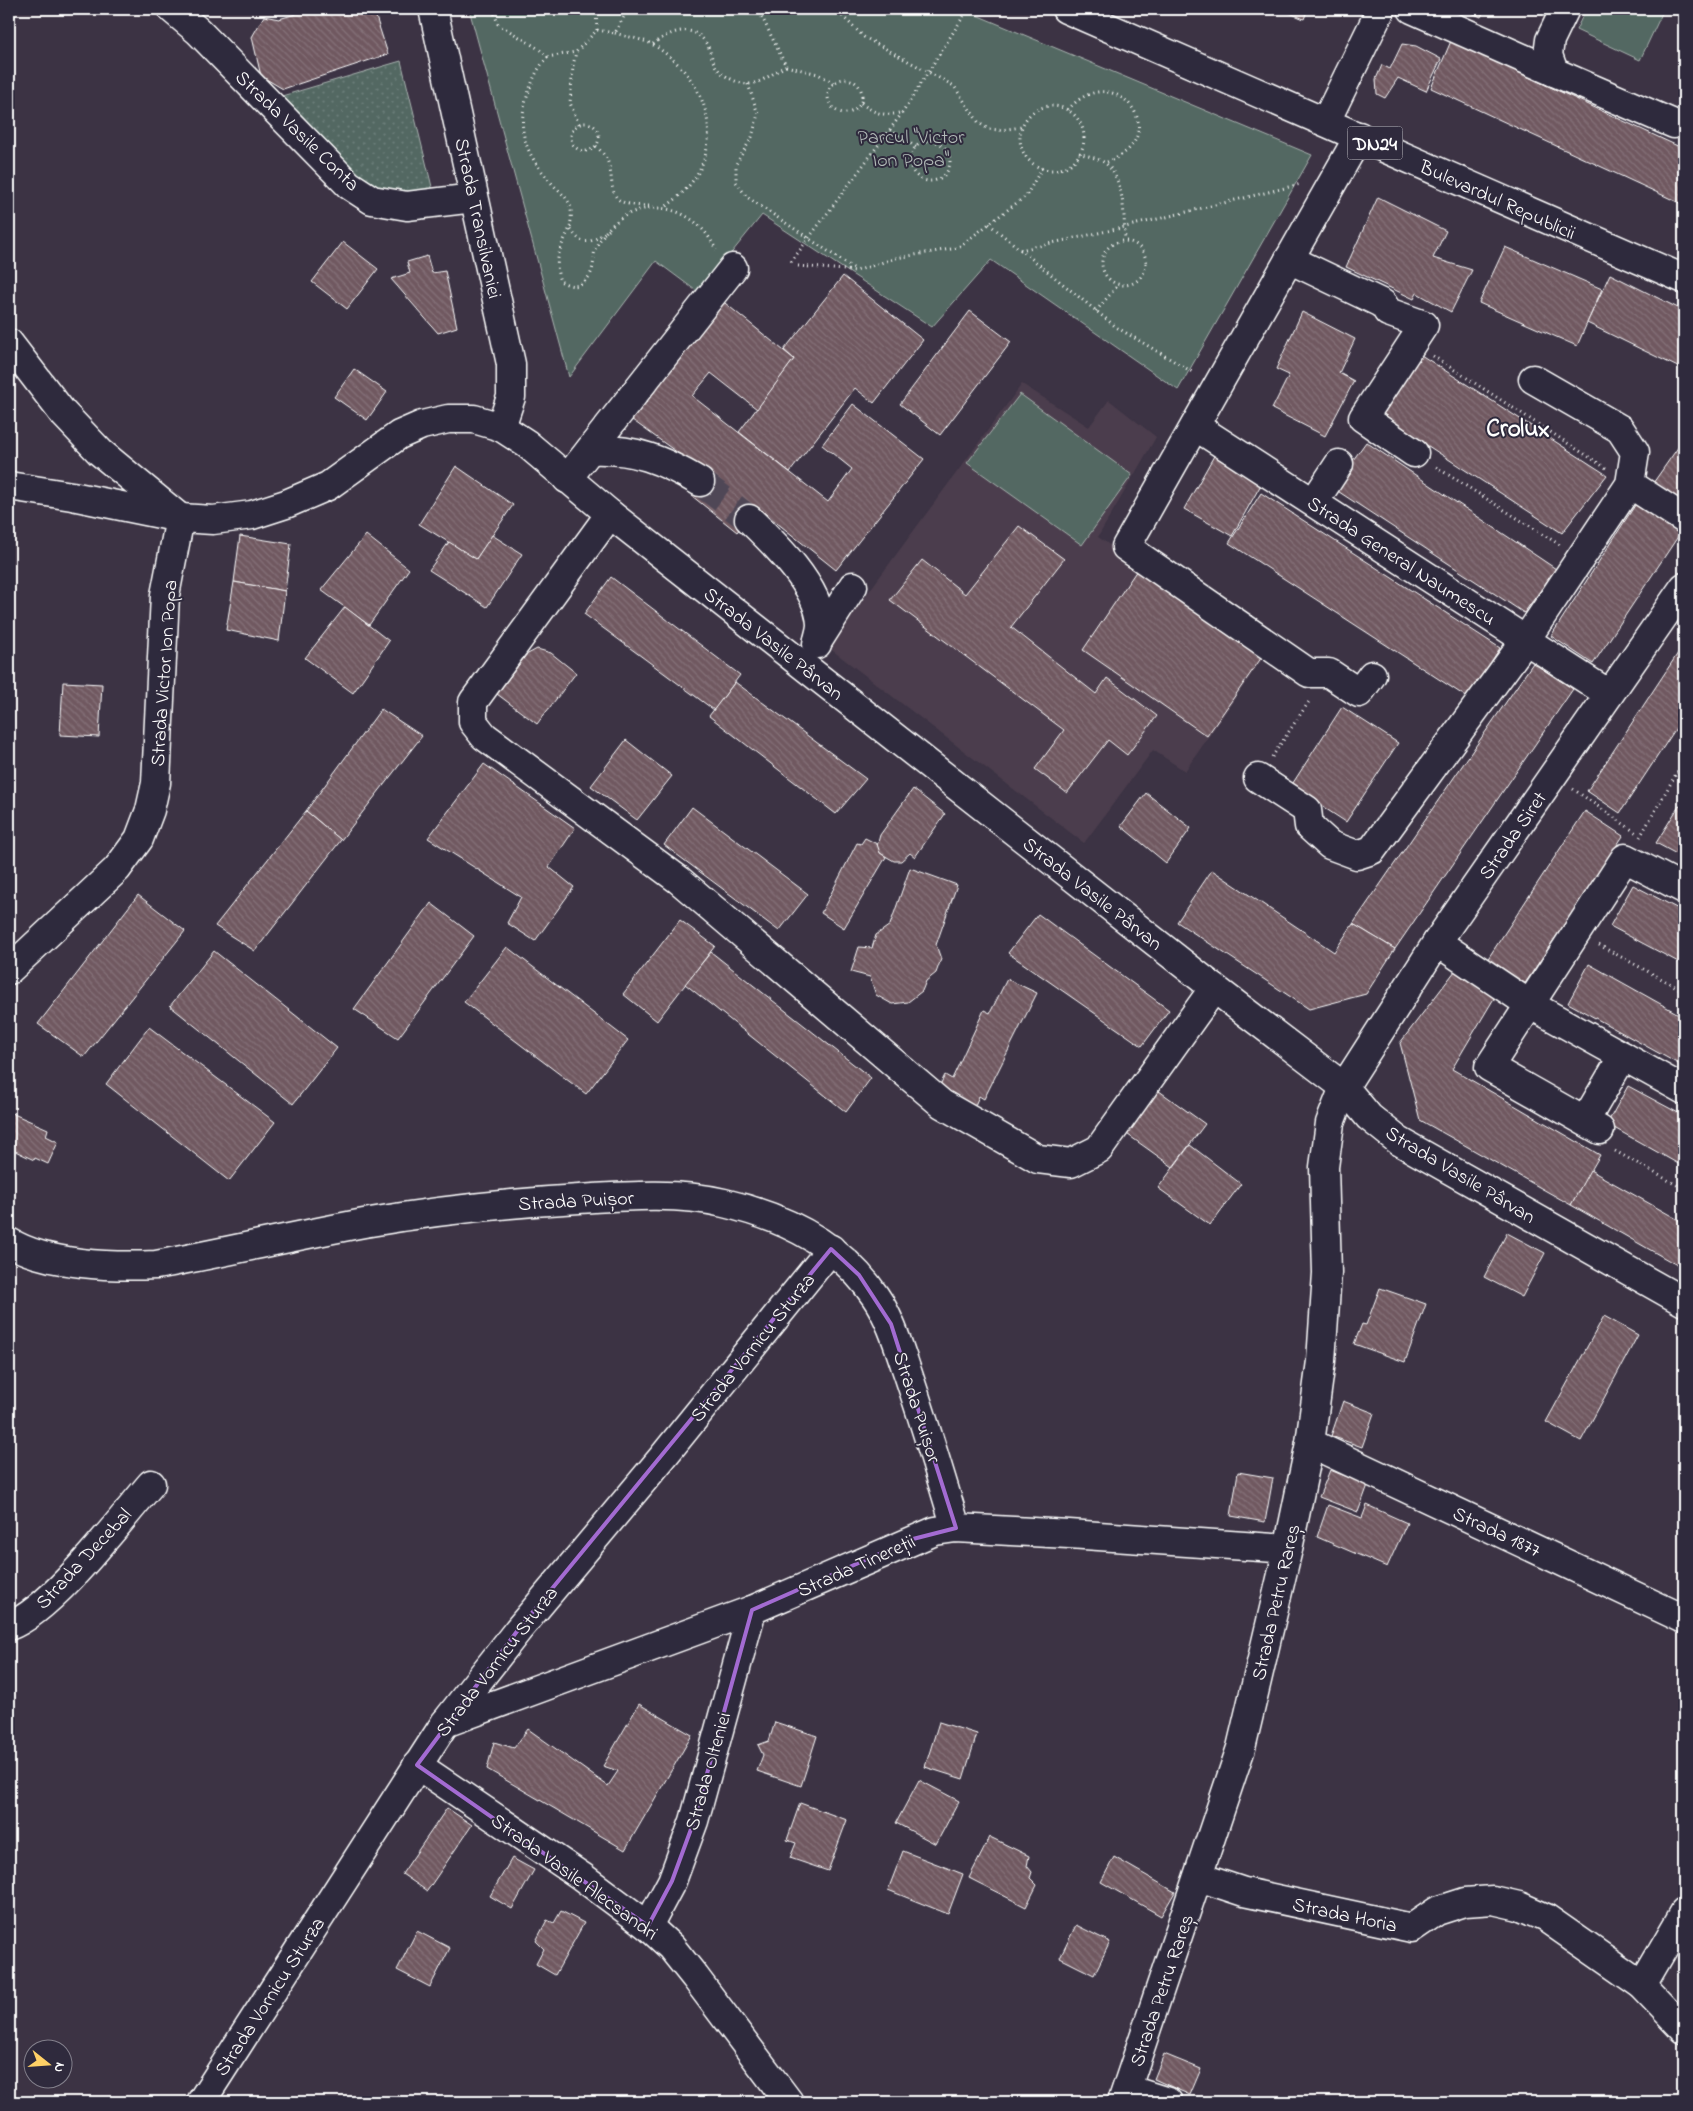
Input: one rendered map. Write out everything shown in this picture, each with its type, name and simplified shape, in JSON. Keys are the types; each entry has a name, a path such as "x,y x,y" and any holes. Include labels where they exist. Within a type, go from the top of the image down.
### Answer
{"street":[{"name":"Strada Vasile Conta","path":"172,9 198,31 348,186 372,200 407,206 474,198"},
{"name":"Strada Transilvaniei","path":"433,9 511,364 511,397 501,427"},
{"path":"1326,121 1381,9"},
{"path":"1412,9 1554,72 1681,119"},
{"path":"1554,72 1548,55 1550,40 1565,9"},
{"name":"Bulevardul Republicii","path":"1071,10 1326,121 1592,241 1684,279"},
{"path":"1359,136 1126,547 1308,673 1329,673 1359,693 1372,675"},
{"path":"1289,259 1383,304 1388,312 1424,326 1363,418 1414,453"},
{"path":"567,479 733,268"},
{"path":"9,343 62,412 100,452 180,518"},
{"path":"1258,778 1306,810 1309,826 1330,844 1357,855 1372,850 1525,640 1630,484 1635,452 1620,429 1533,378"},
{"path":"9,486 72,496 180,518 213,520 252,515 286,504 328,486 399,435 422,425 448,419 474,419 501,427"},
{"name":"Strada General Naumescu","path":"1195,426 1609,694"},
{"name":"Strada Vasile Pârvan","path":"501,427 527,444 610,514 809,654 1214,988 1344,1087 1369,1117 1399,1141 1684,1302"},
{"path":"590,450 613,448 645,454 672,465 700,482"},
{"path":"1314,502 1339,464"},
{"path":"1630,484 1684,519"},
{"path":"610,514 473,702 473,722 484,736 679,880 934,1098 986,1131 1038,1159 1071,1163 1099,1149 1214,988"},
{"name":"Strada Victor Ion Popa","path":"9,970 117,869 139,839 150,810 156,783 165,595 180,518"},
{"path":"749,519 778,548 798,574 819,611 821,626 809,654"},
{"path":"809,654 854,586"},
{"name":"Strada Siret","path":"1344,1087 1437,942 1684,588"},
{"path":"1623,1056 1592,1126 1489,1067 1575,932 1625,858 1684,889"},
{"path":"1437,942 1529,1004 1684,1090"},
{"name":"Strada Petru Rareș","path":"1124,2095 1199,1878 1241,1748 1288,1549 1310,1443 1321,1361 1326,1273 1324,1167 1330,1123 1344,1087"},
{"name":"Strada Puișor","path":"9,1242 20,1249 79,1263 122,1266 156,1265 365,1223 472,1207 630,1196 677,1196 723,1203 768,1216 804,1231 831,1249 859,1275 876,1297 891,1324 923,1418 956,1528"},
{"name":"Strada Vornicu Sturza","path":"201,2102 416,1765 445,1723 518,1630 662,1458 831,1249"},
{"name":"Strada 1877","path":"1310,1443 1684,1620"},
{"name":"Strada Decebal","path":"9,1626 34,1612 78,1568 151,1484"},
{"name":"Strada Tinereții","path":"445,1723 752,1610 935,1531 956,1528 1180,1540 1288,1549"},
{"name":"Strada Olteniei","path":"648,1926 672,1882 694,1821 752,1610"},
{"name":"Strada Vasile Alecsandri","path":"416,1765 581,1876 648,1926 671,1948 695,1977 789,2102"},
{"name":"Strada Horia","path":"1199,1878 1244,1892 1412,1928 1437,1911 1465,1902 1493,1900 1519,1906 1546,1918 1642,1985 1684,2029"},
{"path":"1642,1985 1684,1912"},
{"path":"1124,2095 1168,2102"}],"path":[{"path":"493,9 498,24 539,49 548,57"},
{"path":"579,124 570,103 571,83 576,52 597,30 596,9"},
{"path":"615,33 628,9"},
{"path":"758,9 786,66"},
{"path":"834,9 864,37 929,70 954,86 979,123 988,128 1000,130 1022,127"},
{"path":"791,262 903,112 968,9"},
{"path":"576,52 548,57 538,66 521,117 523,138 540,170 569,202 570,228 561,244 556,270 560,281 569,286 580,285 589,276 595,263 596,248 618,219 646,209 665,207 682,194 697,175 708,149 709,122 703,100 691,77 675,60 653,44 597,30"},
{"path":"653,44 666,34 680,30 694,33 706,42 715,65 724,75 748,84 761,81 786,66 808,71 834,83"},
{"path":"845,79 856,82 862,92 861,103 853,111 837,112 829,104 828,92 834,83 845,79"},
{"path":"748,84 758,114 752,138 736,164 736,182 747,196 856,271"},
{"path":"1068,110 1078,98 1093,91 1112,92 1128,102 1138,117 1138,133 1132,149 1118,158 1104,163"},
{"path":"861,103 879,114 891,116 903,112"},
{"path":"1060,107 1068,110 1082,127 1084,138 1079,153 1070,164 1061,168 1042,168 1026,156 1020,137 1022,127 1027,119 1041,108 1060,107"},
{"path":"579,124 588,124 596,129 599,138 596,146 583,152 572,144 572,131 579,124"},
{"path":"890,130 916,147"},
{"path":"928,141 940,144 945,148 948,153 950,166 943,177 930,182 923,180 913,172 910,159 916,147 928,141"},
{"path":"596,146 604,154 609,164 613,192 616,198 628,204 665,207 683,213 701,225 720,258 733,268"},
{"path":"1079,153 1104,163 1119,186 1125,240"},
{"path":"798,266 856,271 896,258 957,248 1026,196 1042,168"},
{"path":"1020,250 1124,228 1304,183"},
{"path":"989,224 1116,327 1195,373"},
{"path":"570,228 575,236 583,241 592,242 609,230"},
{"path":"1125,240 1138,246 1146,259 1146,266 1144,274 1133,284 1118,285 1106,277 1101,263 1106,250 1111,245 1125,240"},
{"path":"1096,311 1118,285"},
{"path":"1413,343 1630,484"},
{"path":"1414,453 1580,558"},
{"path":"1258,778 1311,698 1308,673"},
{"path":"1625,858 1641,836 1684,760"},
{"path":"1677,772 1684,776"},
{"path":"1553,776 1641,836"},
{"path":"1575,932 1684,991"},
{"path":"1592,1126 1614,1151 1684,1189"}],"highlighted area":[{"path":"831,1249 859,1275 891,1324 956,1528 913,1539 752,1610 694,1821 672,1881 648,1926 417,1765 518,1630"}],"shaded area":[{"path":"1022,384 1089,427 1109,400 1156,437 1098,537 1267,652 1185,771 1153,750 1084,843 828,647"}],"green space":[{"name":"Parcul \"Victor Ion Popa\"","path":"469,9 962,9 1312,155 1178,390 991,260 932,327 762,215 699,293 656,261 569,377"},
{"path":"1586,9 1664,9 1640,60 1576,30"},
{"path":"401,61 433,191 383,193 353,176 275,98"},
{"path":"1020,394 1132,475 1082,545 967,463"}],"building":[{"path":"312,9 382,9 374,11 388,54 283,89 261,76 252,37 264,16 279,19"},
{"path":"1245,9 1280,9 1264,13"},
{"path":"1280,9 1308,9 1304,19"},
{"path":"1462,9 1485,9 1481,17"},
{"path":"1451,41 1684,149 1684,205 1431,88"},
{"path":"1402,44 1416,46 1441,59 1426,91 1398,78 1385,98 1377,94 1376,79 1382,65 1390,69"},
{"path":"1378,197 1446,231 1433,258 1472,270 1451,312 1417,293 1414,299 1346,267"},
{"path":"343,242 378,269 347,309 312,282"},
{"path":"1505,247 1602,289 1577,346 1479,303"},
{"path":"427,256 432,273 445,271 457,327 438,333 391,279 410,273 407,262"},
{"path":"1610,274 1684,311 1684,370 1587,323"},
{"path":"843,276 923,340 874,403 855,388 790,472 739,432 794,359 784,350"},
{"path":"720,299 794,359 757,409 711,373 692,396 828,502 852,469 822,445 853,404 924,459 836,570 757,507 737,532 692,496 707,474 628,417"},
{"path":"970,311 1011,342 940,435 900,404"},
{"path":"1302,312 1355,339 1339,373 1354,381 1325,436 1272,409 1289,375 1276,369"},
{"path":"1421,355 1607,475 1562,533 1382,416"},
{"path":"354,369 387,392 367,420 334,397"},
{"path":"1684,439 1684,509 1651,486"},
{"path":"1366,442 1556,569 1524,613 1333,488"},
{"path":"1215,454 1263,481 1232,536 1184,509"},
{"path":"456,466 513,505 476,559 419,524"},
{"path":"1261,493 1500,648 1468,698 1229,543"},
{"path":"1639,499 1683,529 1593,664 1551,636"},
{"path":"1019,526 1064,559 1011,627 1096,694 1107,678 1157,716 1127,755 1108,740 1067,793 1035,769 1064,730 890,600 922,560 965,594"},
{"path":"366,535 409,569 369,625 321,590"},
{"path":"492,535 522,554 487,607 429,570 449,542 476,559"},
{"path":"240,536 291,544 285,591 234,582"},
{"path":"1139,567 1264,654 1207,736 1083,650"},
{"path":"611,577 740,675 714,710 584,614"},
{"path":"234,582 285,591 279,641 226,630"},
{"path":"345,607 389,641 353,693 305,658"},
{"path":"1684,644 1684,716 1620,813 1587,791"},
{"path":"537,649 551,653 576,673 537,724 497,694 526,655"},
{"path":"1533,663 1573,689 1395,949 1353,924"},
{"path":"63,682 102,684 99,737 60,735"},
{"path":"735,682 866,779 836,814 709,716"},
{"path":"1342,707 1398,743 1346,822 1291,786"},
{"path":"381,709 422,736 341,840 306,811"},
{"path":"626,740 672,776 637,820 591,786"},
{"path":"484,764 575,828 549,867 574,887 535,941 507,923 521,897 428,838"},
{"path":"913,789 945,814 915,857 910,853 901,861 894,861 880,853 877,846 880,835"},
{"path":"1146,793 1191,828 1166,863 1121,826"},
{"path":"1679,806 1684,808 1684,858 1656,843"},
{"path":"692,807 808,894 779,931 664,845"},
{"path":"306,811 341,840 255,951 215,926"},
{"path":"1585,811 1623,836 1524,985 1487,960"},
{"path":"865,838 877,844 880,853 886,857 844,928 821,913 857,843 861,844"},
{"path":"910,868 957,885 936,945 941,959 936,973 926,981 922,991 908,1002 892,1004 876,995 870,977 851,972 859,947 872,948 876,935 890,925"},
{"path":"1212,870 1334,952 1353,924 1395,949 1366,994 1309,1009 1177,922"},
{"path":"1633,885 1684,912 1684,965 1610,926"},
{"path":"138,895 185,931 84,1057 38,1024"},
{"path":"431,903 474,936 398,1038 354,1009"},
{"path":"1038,914 1169,1010 1142,1046 1008,953"},
{"path":"680,920 715,946 657,1021 623,994"},
{"path":"507,947 628,1040 586,1094 464,1002"},
{"path":"214,951 337,1048 293,1104 170,1006"},
{"path":"711,952 871,1078 846,1112 685,984"},
{"path":"1589,964 1684,1017 1684,1067 1568,1003"},
{"path":"1455,971 1496,995 1452,1069 1600,1155 1571,1205 1420,1120 1400,1043"},
{"path":"1007,979 1037,993 984,1099 979,1096 973,1110 937,1091 945,1075 952,1079 984,1010 990,1013"},
{"path":"149,1027 275,1122 229,1181 106,1084"},
{"path":"1628,1086 1684,1116 1684,1167 1607,1124"},
{"path":"1155,1088 1205,1124 1173,1167 1124,1132"},
{"path":"9,1112 48,1129 46,1136 58,1142 48,1164 35,1158 34,1160 9,1148"},
{"path":"1190,1145 1241,1184 1210,1225 1158,1188"},
{"path":"1590,1170 1684,1223 1684,1269 1571,1205"},
{"path":"1507,1233 1545,1253 1522,1297 1484,1277"},
{"path":"1380,1288 1426,1304 1405,1362 1354,1344 1362,1324 1366,1325"},
{"path":"1604,1316 1638,1335 1581,1441 1546,1422"},
{"path":"1343,1401 1374,1413 1362,1447 1331,1436"},
{"path":"1330,1470 1368,1485 1358,1512 1319,1497"},
{"path":"1238,1472 1273,1478 1265,1522 1231,1516"},
{"path":"1328,1505 1362,1518 1367,1505 1407,1523 1387,1567 1317,1537"},
{"path":"639,1704 692,1735 625,1850 487,1769 494,1742 514,1748 528,1729 608,1786 618,1771 603,1766"},
{"path":"775,1722 817,1736 801,1786 757,1771 763,1755 758,1745 769,1741"},
{"path":"939,1722 977,1734 963,1779 925,1767"},
{"path":"919,1780 959,1801 936,1844 896,1823"},
{"path":"800,1803 847,1820 828,1871 790,1858 796,1843 787,1840"},
{"path":"447,1808 472,1825 427,1891 402,1874"},
{"path":"990,1837 1029,1856 1027,1866 1032,1872 1030,1878 1037,1885 1026,1907 969,1878"},
{"path":"903,1851 963,1874 948,1914 888,1890"},
{"path":"1114,1857 1175,1892 1161,1916 1101,1882"},
{"path":"512,1858 534,1870 512,1909 490,1896"},
{"path":"561,1911 584,1923 555,1975 536,1964 544,1949 536,1941 547,1920 554,1923"},
{"path":"1076,1925 1110,1942 1094,1975 1060,1958"},
{"path":"417,1931 450,1948 430,1987 397,1970"},
{"path":"1164,2054 1201,2069 1190,2095 1154,2079"},
{"path":"705,2096 715,2102 701,2102"}],"tunnel":[{"path":"700,482 749,519"}],"district":[{"name":"Crolux","path":"1518,427"}]}
